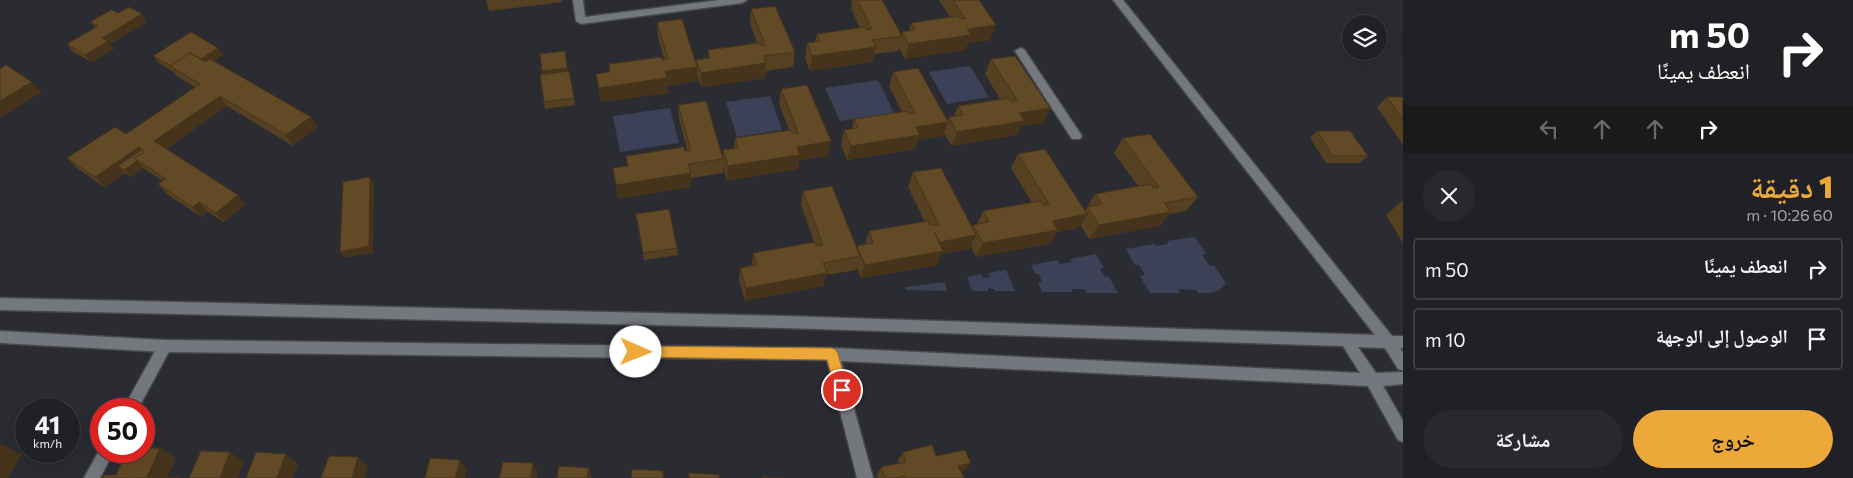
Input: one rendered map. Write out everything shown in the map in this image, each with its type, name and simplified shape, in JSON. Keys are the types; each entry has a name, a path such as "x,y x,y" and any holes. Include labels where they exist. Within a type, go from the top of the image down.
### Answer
{"main road":[{"path":"578,0 581,21 742,0"},
{"path":"1118,0 1388,342 1403,365"},
{"path":"1020,51 1076,136"},
{"path":"0,304 786,322 1403,342"},
{"path":"0,337 165,346 832,354 1372,380 1403,378"},
{"path":"1347,341 1372,380 1403,435"},
{"path":"136,398 165,346"},
{"path":"832,354 866,478"},
{"path":"92,478 100,463"}],"shaded area":[{"path":"970,66 989,97 947,104 929,72"},
{"path":"878,80 894,113 840,121 825,88"},
{"path":"770,96 782,130 737,137 726,102"},
{"path":"670,108 679,143 620,152 613,116"},
{"path":"1195,237 1206,254 1202,255 1210,266 1214,266 1226,283 1223,287 1210,293 1198,293 1196,290 1179,289 1180,293 1150,293 1140,276 1145,275 1139,265 1135,265 1126,249 1154,244 1156,246 1168,244 1167,241"},
{"path":"1096,254 1104,268 1100,269 1105,277 1109,277 1118,293 1086,293 1085,289 1072,289 1072,292 1042,292 1038,283 1042,282 1039,274 1035,274 1031,265 1058,260 1060,264 1072,262 1070,259"},
{"path":"1006,270 1015,291 995,291 988,288 988,291 972,291 967,277 981,274 983,278 990,277 988,273"},
{"path":"945,282 947,291 905,290 905,287"}],"building":[{"path":"857,0 882,0 902,36 872,40 876,47 812,56 807,43 820,41 817,34 865,27 867,30 872,29"},
{"path":"953,0 979,0 996,25 967,29 971,35 909,44 902,32 915,30 911,23 958,16 960,19 965,18"},
{"path":"775,6 795,52 764,56 766,63 701,73 696,60 710,58 708,50 758,43 765,45 751,9"},
{"path":"129,7 142,14 102,38 108,41 85,55 67,44 98,26 90,22 111,10 118,13"},
{"path":"682,19 697,67 665,71 667,78 599,88 596,74 610,72 609,64 661,57 662,60 668,59 657,22"},
{"path":"191,32 218,48 201,59 190,53 171,66 153,56"},
{"path":"565,51 567,68 542,71 540,54"},
{"path":"190,53 205,62 210,59 311,117 286,135 220,96 154,141 238,195 216,213 199,202 192,207 158,184 166,179 134,158 144,151 139,147 95,177 67,158 115,127 126,134 200,84 170,66"},
{"path":"1015,56 1050,108 1019,113 1024,121 957,132 949,117 963,115 958,106 1009,98 1011,101 1017,100 991,59"},
{"path":"6,65 32,82 0,101 0,69"},
{"path":"918,68 948,122 916,127 920,135 851,146 844,130 858,128 854,119 908,111 909,114 915,113 893,72"},
{"path":"569,71 574,98 544,102 540,75"},
{"path":"807,85 831,141 797,147 800,155 728,166 723,150 738,148 735,138 791,130 792,133 798,133 781,89"},
{"path":"1387,97 1403,97 1403,120"},
{"path":"706,101 723,159 688,164 691,173 616,185 613,168 628,166 626,156 684,147 685,151 691,150 678,105"},
{"path":"1317,131 1350,131 1368,156 1333,156"},
{"path":"1150,134 1198,197 1164,203 1171,212 1099,225 1087,207 1102,204 1095,194 1151,184 1153,188 1159,187 1123,138"},
{"path":"1045,149 1087,214 1052,221 1058,230 983,243 973,225 989,222 983,211 1040,201 1043,205 1049,204 1018,154"},
{"path":"141,150 144,152 134,158 137,161 124,170 118,166"},
{"path":"941,168 976,235 940,242 934,232 943,251 865,265 857,246 873,243 869,231 928,221 930,225 939,225 913,172"},
{"path":"370,177 369,246 340,252 343,182"},
{"path":"832,186 860,256 823,263 827,273 746,288 740,268 757,265 753,253 815,242 817,246 823,245 803,191"},
{"path":"669,209 677,248 643,253 636,214"},
{"path":"932,445 936,456 965,450 971,463 958,466 964,478 905,478 904,476 885,478 881,467 906,462 903,452"},
{"path":"155,448 160,448 155,459"},
{"path":"201,451 230,452 220,478 189,478"},
{"path":"256,452 286,454 277,478 246,478"},
{"path":"329,456 358,457 352,478 321,478"},
{"path":"430,458 460,460 455,478 425,478"},
{"path":"503,462 533,463 531,478 499,478"},
{"path":"122,463 153,463 147,477 182,478 102,478 103,475 116,475"},
{"path":"559,466 589,468 587,478 557,478"},
{"path":"632,469 663,471 663,478 631,478"},
{"path":"689,473 719,475 719,478 689,478"}],"route":[{"path":"636,352 832,354 842,390"}]}
